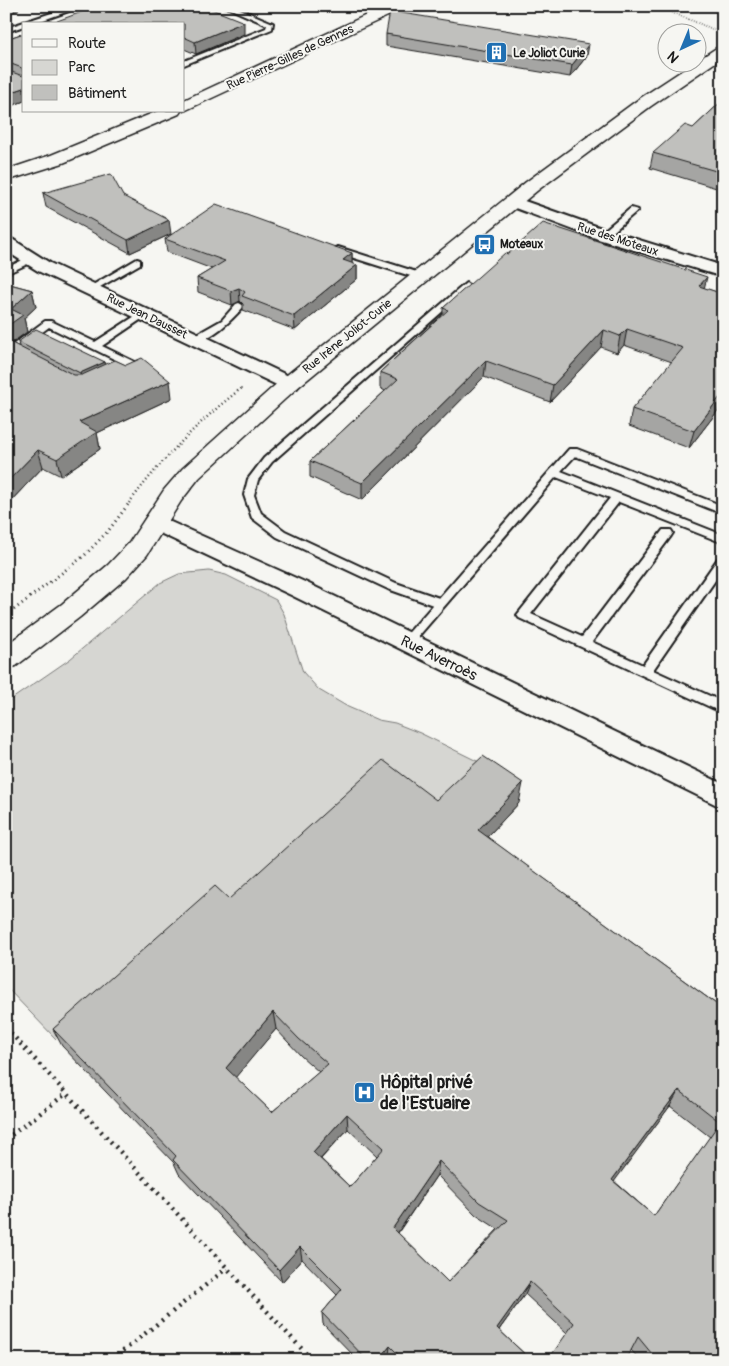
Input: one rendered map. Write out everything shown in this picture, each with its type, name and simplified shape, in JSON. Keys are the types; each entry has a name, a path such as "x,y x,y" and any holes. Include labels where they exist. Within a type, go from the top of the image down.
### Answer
{"street":[{"path":"6,8 12,6"},
{"name":"Rue Pierre-Gilles de Gennes","path":"185,106 397,7"},
{"name":"Rue Irène Joliot-Curie","path":"6,659 74,609 116,571 132,555 180,485 210,455 290,384 420,276 595,137 674,81 723,50"},
{"path":"6,176 74,153 171,112"},
{"name":"Rue des Moteaux","path":"513,202 604,235 723,272"},
{"name":"Rue Jean Dausset","path":"6,243 31,259 90,289 290,384"},
{"name":"Rue Averroès","path":"155,522 282,581 723,797"}],"lane":[{"path":"30,22 80,6"},
{"path":"185,64 269,29 271,24 227,6"},
{"path":"6,30 22,25"},
{"path":"604,235 634,210"},
{"path":"328,247 420,276"},
{"path":"6,271 31,259"},
{"path":"90,289 137,262"},
{"path":"441,603 392,586 281,534 256,515 249,495 252,479 268,460 466,286"},
{"path":"195,339 225,322 239,306"},
{"path":"96,346 143,314"},
{"path":"48,323 96,346 134,365 82,388 10,351 48,323"},
{"path":"407,642 573,450 723,510"},
{"path":"554,472 723,539"},
{"path":"617,497 523,615 723,708"},
{"path":"584,643 667,533"},
{"path":"645,672 723,560"}],"path":[{"path":"425,6 447,10 484,6"},
{"path":"656,6 716,31"},
{"path":"6,616 85,555 109,530 156,467 211,412 262,371"},
{"path":"6,1028 312,1360"},
{"path":"6,1139 66,1093"},
{"path":"112,1360 227,1268"}],"green space":[{"path":"209,571 226,575 276,600 284,614 303,672 319,690 348,707 378,720 395,723 420,733 479,762 425,813 239,912 218,895 56,1039 6,987 6,703 70,659 160,583 179,574"}],"building":[{"path":"98,6 204,6 244,22 195,42 185,37 185,22 54,22"},
{"path":"390,11 589,44 572,65 386,34"},
{"path":"22,34 22,68 6,62 6,39"},
{"path":"6,70 22,76 22,89 6,94"},
{"path":"723,100 723,173 653,153 685,125 693,128"},
{"path":"111,174 123,196 169,220 128,240 43,193"},
{"path":"216,204 352,253 343,260 357,265 294,316 242,296 245,292 239,288 231,291 197,278 225,261 165,239"},
{"path":"543,223 707,277 699,286 723,294 723,393 694,431 632,409 683,348 627,329 620,336 604,330 553,385 486,361 362,483 310,461 398,379 380,372 448,310 443,308 505,253 508,254"},
{"path":"6,283 32,290 11,309 23,315 6,327"},
{"path":"36,329 105,362 80,373 18,342"},
{"path":"6,340 74,375 82,375 115,360 126,365 142,358 170,381 79,422 97,432 57,459 38,450 6,483"},
{"path":"483,756 523,783 478,830 723,1009 723,1360 657,1360 638,1337 626,1360 548,1360 574,1323 530,1282 497,1328 531,1360 404,1360 390,1346 379,1360 367,1360 322,1313 342,1289 300,1247 279,1270 173,1160 176,1156 53,1029 215,886 229,899 383,760 436,800","holes":["273,1012 299,1039 328,1064 272,1112 226,1068","679,1090 720,1122 654,1216 612,1180","347,1114 384,1148 350,1187 313,1152","439,1161 479,1202 508,1220 448,1282 393,1228"]}],"place":[{"name":"Le Joliot Curie","path":"497,53"},
{"name":"Moteaux","path":"484,244"},
{"name":"Hôpital privé de l'Estuaire","path":"364,1092"}]}
